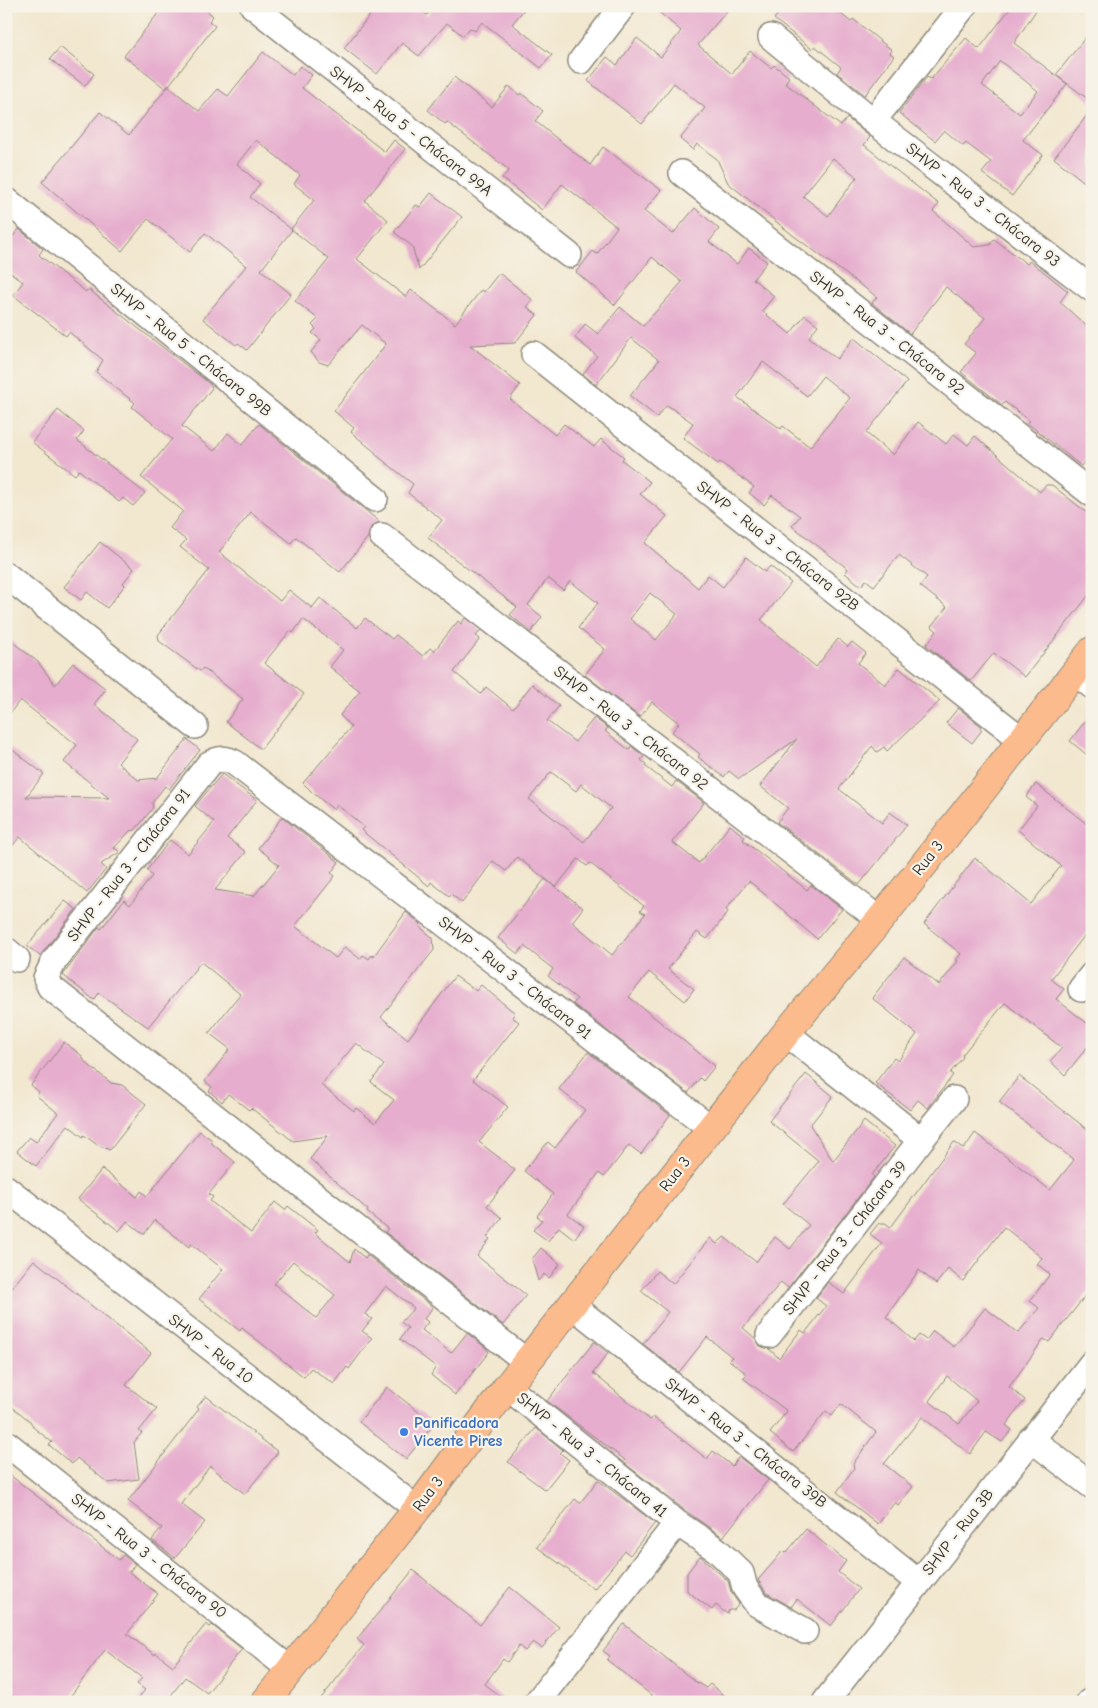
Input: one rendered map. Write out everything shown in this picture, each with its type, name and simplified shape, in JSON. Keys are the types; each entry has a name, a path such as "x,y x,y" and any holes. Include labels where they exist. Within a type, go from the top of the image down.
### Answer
{"main road":[{"name":"Rua 3","path":"265,1702 417,1509 527,1362 786,1033 880,920 1021,739 1083,679 1092,651"}],"street":[{"name":"SHVP - Rua 5 - Chácara 99A","path":"253,6 569,255"},
{"path":"580,61 623,6"},
{"path":"873,121 964,6"},
{"name":"SHVP - Rua 3 - Chácara 93","path":"771,37 873,121 1092,289"},
{"name":"SHVP - Rua 3 - Chácara 92","path":"682,173 1092,494"},
{"name":"SHVP - Rua 5 - Chácara 99B","path":"6,200 375,499"},
{"name":"SHVP - Rua 3 - Chácara 92B","path":"534,354 1021,739"},
{"name":"SHVP - Rua 3 - Chácara 92","path":"382,536 880,920"},
{"path":"6,575 195,726"},
{"name":"SHVP - Rua 3 - Chácara 91","path":"527,1362 50,987 46,978 54,961 209,764 217,759 226,758 235,763 712,1128"},
{"path":"786,1033 921,1140"},
{"name":"SHVP - Rua 3 - Chácara 39","path":"769,1335 954,1099"},
{"name":"SHVP - Rua 10","path":"6,1188 417,1509"},
{"name":"SHVP - Rua 3 - Chácara 39B","path":"572,1305 918,1582"},
{"name":"SHVP - Rua 3B","path":"825,1702 1092,1363"},
{"name":"SHVP - Rua 3 - Chácara 41","path":"508,1387 677,1523 717,1550 741,1573 745,1588 757,1604 805,1631"},
{"path":"1031,1439 1092,1486"},
{"name":"SHVP - Rua 3 - Chácara 90","path":"6,1443 291,1670"},
{"name":"SHVP - Rua 3 - Chácara 41","path":"537,1702 677,1523"}],"building":[{"path":"164,6 202,6 213,16 209,21 215,26 166,89 124,56"},
{"path":"359,6 416,6 427,15 431,10 427,6 527,6 512,24 552,55 541,68 482,22 475,31 470,28 463,36 447,23 419,56 402,43 377,74 344,48 370,15"},
{"path":"652,6 731,6 698,45 732,74 750,51 771,68 774,65 789,77 785,83 841,126 847,118 870,137 864,145 939,204 933,211 974,247 990,245 994,239 1027,264 1030,261 1068,291 1060,302 1092,331 1092,453 1081,466 1027,423 1029,420 1005,402 1002,405 961,372 976,353 964,344 985,318 946,287 910,334 872,303 877,297 794,236 728,183 717,159 697,144 693,150 680,139 705,108 674,83 642,124 588,81 607,57 617,65 637,38 661,57 681,31","holes":["833,158 857,177 828,216 803,196"]},
{"path":"785,6 831,6 851,22 853,19 892,50 890,53 894,56 865,95 837,73 841,67 815,46 812,49 774,19"},
{"path":"1012,6 1039,6 1014,43 1067,84 1023,140 1043,155 1012,196 982,173 991,162 966,143 963,146 944,130 935,141 899,113 927,77 931,79 966,38 979,49","holes":["1000,61 1038,91 1020,114 982,85"]},
{"path":"1092,29 1092,102 1056,75"},
{"path":"60,47 94,74 85,86 50,59"},
{"path":"263,52 293,75 300,66 312,75 302,88 385,152 394,140 405,149 365,201 388,220 357,259 406,297 411,290 455,324 481,290 484,292 499,273 533,300 527,307 537,315 515,343 470,345 520,385 510,399 555,435 564,424 594,447 601,439 624,457 622,460 650,482 640,494 667,516 645,543 698,588 708,575 723,587 746,557 765,572 770,566 791,583 761,620 816,667 838,639 848,647 852,642 866,653 858,663 885,685 899,668 940,701 887,751 884,747 877,752 872,746 839,789 882,823 890,812 907,825 859,885 777,822 788,808 760,786 797,739 739,779 729,771 724,777 698,757 700,754 672,732 679,723 652,702 640,717 585,675 605,649 578,628 598,603 570,581 563,590 548,578 528,605 542,617 531,632 510,615 517,607 428,538 442,520 408,493 413,484 351,432 354,428 334,411 386,344 362,325 328,365 319,362 311,352 321,340 312,333 316,329 312,325 318,319 295,301 329,259 291,229 261,270 291,294 247,350 238,343 236,345 203,319 246,266 205,233 190,252 148,219 122,251 42,182 100,112 129,135 168,86 199,111 218,89 228,96","holes":["256,140 300,175 294,184 314,200 291,229 250,197 260,184 237,164","650,593 677,614 656,640 630,619"]},
{"path":"454,77 492,107 509,86 519,95 521,93 543,111 535,121 590,165 603,147 661,190 644,211 673,234 695,208 719,229 709,242 737,264 749,248 767,262 753,279 774,296 762,311 790,334 805,315 818,325 809,337 837,359 854,338 907,382 866,433 893,455 918,422 946,444 954,434 968,445 975,436 1040,492 1046,485 1052,485 1092,517 1092,591 1025,677 994,653 971,681 926,645 937,631 931,626 947,607 920,586 927,577 899,555 874,586 866,580 861,586 845,573 848,569 792,526 800,516 772,495 764,505 749,493 754,487 720,462 718,464 683,438 693,423 667,405 657,417 630,396 659,360 631,338 596,385 583,374 597,356 575,338 585,324 598,334 620,307 643,326 682,282 652,257 615,305 576,272 593,251 597,254 617,227 562,184 542,210 502,178 509,170 447,122 445,124 428,110","holes":["763,362 807,396 823,376 850,398 810,447 783,426 781,429 737,397"]},
{"path":"1092,109 1092,188 1054,158"},
{"path":"431,193 462,217 419,270 412,246 394,232 416,205 420,207"},
{"path":"19,229 43,249 39,255 86,292 88,289 210,384 212,388 182,426 214,451 228,433 242,445 259,424 380,522 371,527 368,537 340,572 296,537 291,543 251,512 219,552 280,601 289,590 312,608 320,598 357,628 365,618 392,639 396,635 423,656 430,648 434,651 458,621 461,624 465,618 481,630 476,636 480,639 454,672 481,694 486,687 513,709 532,684 559,706 547,721 575,742 594,718 608,728 605,731 629,750 631,746 644,756 641,760 646,764 645,766 672,787 676,781 693,794 704,803 672,842 699,863 730,825 745,837 743,840 807,890 811,885 842,909 817,939 749,881 726,909 728,912 707,939 697,932 668,969 694,989 685,1001 649,972 629,997 715,1066 703,1081 700,1078 688,1093 573,1004 577,999 548,976 553,969 524,946 518,954 498,938 545,879 583,908 572,922 612,955 645,914 640,911 644,906 590,863 587,866 578,859 556,887 517,857 506,871 493,861 462,903 431,882 429,886 361,830 364,827 351,816 337,805 334,810 303,783 351,727 340,715 360,691 330,667 343,650 303,619 293,633 290,631 264,663 304,694 261,749 226,722 243,699 203,668 200,671 159,641 158,635 209,570 180,547 186,540 170,528 183,511 141,477 172,439 132,407 135,403 96,372 103,360 69,332 66,336 13,295 23,282 6,269 6,245","holes":["551,772 576,791 581,784 611,808 584,842 529,799"]},
{"path":"58,410 84,431 77,440 145,493 133,506 123,498 119,502 79,470 75,475 32,442"},
{"path":"100,542 134,569 123,583 125,585 107,608 87,592 81,600 64,587"},
{"path":"6,637 38,662 55,685 73,663 106,689 94,704 137,739 118,763 138,780 157,778 187,739 200,750 169,789 165,786 152,803 153,808 135,830 130,831 114,848 120,852 101,864 106,869 87,893 20,837 6,853 6,745 44,774 26,797 109,798 64,762 77,745 20,700 6,718"},
{"path":"958,708 981,726 982,730 972,743 946,723"},
{"path":"1092,712 1092,759 1070,741"},
{"path":"222,774 257,800 227,838 246,852 215,890 254,896 279,865 258,848 282,817 339,862 331,873 335,876 295,926 336,958 345,947 360,959 363,955 369,959 372,955 373,957 406,912 421,924 419,926 433,938 434,950 381,1017 408,1039 455,976 476,991 481,985 515,1013 512,1017 519,1022 473,1080 508,1107 479,1142 515,1170 487,1206 502,1218 487,1237 490,1239 477,1256 526,1295 503,1325 385,1232 388,1229 310,1159 328,1136 293,1141 251,1108 249,1110 228,1094 222,1102 209,1091 212,1087 205,1081 230,1049 209,1033 240,994 201,962 148,1027 99,993 94,1000 63,975 99,927 101,929 124,900 130,905 152,876 147,870 170,840 188,854 214,822 195,806","holes":["356,1043 384,1065 371,1082 394,1100 375,1123 356,1108 354,1111 321,1085"]},
{"path":"1036,784 1092,828 1092,926 1051,979 1064,989 1056,999 1092,1027 1092,1041 1065,1075 1050,1061 1062,1048 1005,1003 962,1055 963,1057 950,1073 953,1075 928,1108 918,1100 910,1110 875,1083 894,1058 898,1061 917,1034 872,998 904,957 939,985 958,961 956,960 961,954 924,924 975,858 1031,904 1061,866 1018,830 1037,806 1026,797"},
{"path":"65,901 76,909 40,956 27,946"},
{"path":"64,1042 111,1083 122,1085 146,1104 110,1150 96,1144 84,1135 83,1137 68,1125 36,1166 17,1151 29,1137 36,1142 58,1113 37,1096 39,1092 31,1085"},
{"path":"588,1052 670,1115 641,1154 629,1145 604,1177 599,1173 568,1214 584,1226 574,1239 559,1227 548,1241 533,1230 542,1220 537,1216 553,1194 524,1171 548,1142 555,1148 585,1110 559,1089"},
{"path":"806,1074 833,1096 810,1125 833,1161 864,1121 895,1146 872,1175 874,1177 788,1288 781,1282 743,1328 755,1338 760,1346 769,1349 779,1358 801,1330 805,1333 826,1306 816,1298 828,1282 844,1294 882,1243 870,1234 879,1223 885,1223 891,1227 954,1142 964,1149 975,1133 1050,1190 1074,1160 999,1102 1019,1076 1092,1133 1092,1287 1049,1342 1044,1339 1009,1387 1025,1400 1006,1425 1012,1430 1002,1442 986,1432 970,1454 922,1417 884,1464 913,1487 898,1505 895,1502 878,1524 837,1492 854,1468 853,1464 876,1432 841,1404 832,1416 826,1411 793,1452 770,1433 787,1411 743,1378 747,1374 729,1360 732,1357 707,1337 679,1372 643,1344 668,1312 641,1291 657,1271 673,1284 710,1238 717,1244 724,1237 756,1262 775,1237 790,1249 809,1225 783,1204 819,1161 769,1121","holes":["1004,1227 1042,1258 1037,1264 1050,1274 1030,1301 1039,1308 1018,1333 985,1308 954,1347 933,1331 926,1340 919,1335 914,1341 886,1317 919,1270 936,1284 948,1269 963,1281","947,1376 977,1401 959,1424 929,1401"]},
{"path":"200,1131 212,1140 210,1142 235,1162 209,1194 213,1197 210,1201 251,1233 275,1202 285,1210 288,1206 318,1230 315,1233 350,1262 354,1249 365,1258 367,1255 433,1307 424,1319 428,1322 422,1330 451,1353 467,1333 489,1352 455,1395 431,1375 436,1367 400,1339 408,1328 401,1322 414,1308 386,1286 365,1314 372,1319 362,1331 372,1338 349,1369 347,1367 334,1384 311,1368 304,1377 242,1328 240,1331 199,1299 223,1269 191,1244 189,1247 155,1220 144,1234 127,1221 119,1231 78,1199 102,1169 137,1197 141,1191 147,1196","holes":["293,1261 335,1295 316,1318 274,1284"]},
{"path":"541,1248 560,1264 549,1278 544,1274 538,1281 532,1259"},
{"path":"34,1260 151,1353 126,1385 157,1409 139,1431 142,1433 134,1442 139,1479 108,1483 77,1458 72,1464 49,1445 52,1442 34,1428 30,1421 6,1402 6,1295"},
{"path":"594,1342 608,1353 593,1373 650,1420 653,1417 707,1459 713,1451 732,1466 739,1457 768,1480 723,1537 687,1512 623,1462 625,1460 547,1401"},
{"path":"387,1387 434,1424 406,1459 359,1422"},
{"path":"206,1396 278,1452 245,1494 210,1466 181,1504 205,1522 175,1558 152,1540 162,1528 128,1501 199,1409 197,1407"},
{"path":"536,1428 563,1450 560,1453 569,1460 545,1490 508,1462"},
{"path":"6,1472 119,1560 123,1555 135,1564 129,1572 158,1594 127,1634 155,1655 156,1653 173,1666 206,1624 210,1627 212,1625 242,1649 207,1693 185,1677 166,1702 135,1702 145,1690 137,1684 142,1678 105,1650 66,1702 20,1702 6,1691"},
{"path":"598,1480 655,1523 630,1555 625,1551 594,1589 537,1547 575,1499 580,1503"},
{"path":"806,1529 846,1561 838,1572 859,1589 831,1626 797,1599 791,1607 767,1593 758,1580 783,1551 786,1553"},
{"path":"700,1556 728,1581 731,1592 739,1604 734,1610 729,1610 727,1614 716,1605 712,1610 687,1591 687,1573"},
{"path":"413,1570 480,1625 510,1587 559,1627 542,1648 533,1642 525,1651 519,1646 507,1662 503,1659 485,1684 507,1702 318,1702 364,1645 357,1639"},
{"path":"624,1624 693,1680 706,1688 710,1684 732,1702 660,1702 607,1660 610,1656 603,1651"}],"place":[{"name":"Panificadora Vicente Pires","path":"404,1432"}]}
